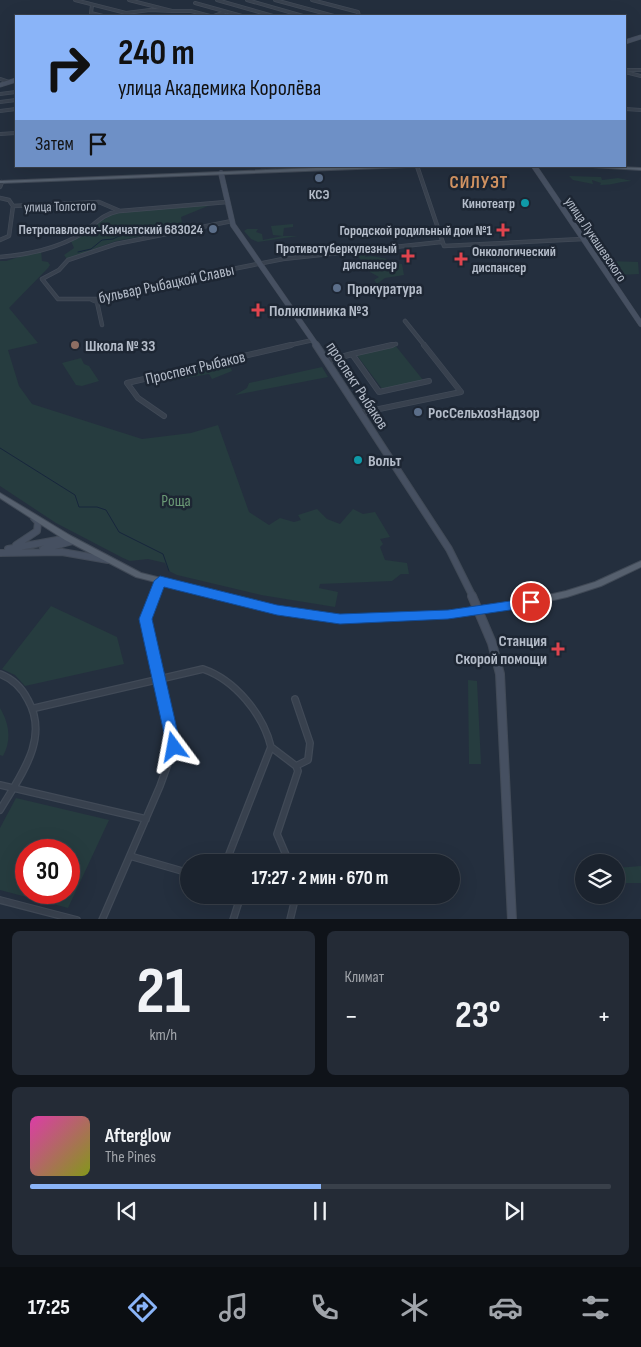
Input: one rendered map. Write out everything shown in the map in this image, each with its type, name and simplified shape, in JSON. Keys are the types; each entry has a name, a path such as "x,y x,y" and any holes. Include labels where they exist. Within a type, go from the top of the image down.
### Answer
{"main road":[{"path":"626,42 641,37"},
{"path":"0,85 15,80"},
{"path":"1,183 221,173 260,168 334,167"},
{"name":"улица Лукашевского","path":"535,167 641,324"},
{"path":"604,167 641,170"},
{"name":"проспект Рыбаков","path":"221,173 232,221 327,361 449,550 480,610 492,643 500,674 512,919"},
{"path":"0,495 70,540 139,575 277,610 340,619 397,618 480,610 567,594 598,584 641,564"},
{"path":"0,552 30,538 37,532 38,522 34,518"},
{"path":"9,549 70,540"},
{"path":"17,552 50,548 70,540"},
{"path":"0,552 72,553 111,561"}],"street":[{"path":"74,0 133,15"},
{"path":"128,0 172,10 191,11 206,15"},
{"path":"217,0 261,15"},
{"path":"247,0 300,15"},
{"path":"275,0 330,15"},
{"path":"314,0 359,15"},
{"path":"195,3 238,15"},
{"path":"92,5 92,13 99,15"},
{"path":"127,14 148,10 172,10"},
{"path":"178,11 185,15"},
{"path":"217,15 226,12"},
{"path":"626,71 641,70"},
{"path":"626,71 641,76"},
{"path":"0,78 8,82"},
{"path":"0,94 15,92"},
{"path":"0,102 15,100"},
{"path":"0,111 15,109"},
{"path":"626,110 641,110"},
{"path":"0,134 15,133"},
{"path":"417,167 441,242"},
{"path":"0,198 9,200 13,206 10,217 9,236 0,240"},
{"name":"улица Толстого","path":"13,206 99,202 120,210"},
{"path":"1,257 12,257 79,235 106,212 227,202"},
{"name":"бульвар Рыбацкой Славы","path":"232,221 116,244 68,260 58,270 42,280 58,298 100,299 168,282 260,263 332,252 441,242 444,246 583,239"},
{"path":"90,299 97,302 102,325"},
{"path":"360,413 459,394 461,392 405,322"},
{"name":"Проспект Рыбаков","path":"164,416 138,398 127,383 172,371 313,340"},
{"path":"327,361 396,344"},
{"path":"352,354 379,392 429,381"},
{"path":"102,919 146,819 174,747 146,619 160,581"},
{"path":"35,708 159,678 203,669 211,670 223,678 254,709 270,747 296,766 298,771 277,834 286,854"},
{"path":"0,674 6,676 24,693 35,708 38,732 32,753 0,810"},
{"path":"295,699 310,744 308,760 296,766"},
{"path":"229,854 268,759 270,747"},
{"path":"0,785 146,819"},
{"path":"130,856 180,870"},
{"path":"0,900 73,919"},
{"path":"233,919 238,904"},
{"path":"290,919 294,904"}],"green space":[{"path":"569,176 601,177 602,180 618,178 632,181 600,185 601,183 592,180 593,184 573,180"},
{"path":"189,206 208,206 181,217 182,223 157,227 159,233 116,241 67,259 64,255 74,248 71,241 108,217 109,214"},
{"path":"293,224 293,227 284,228 283,236 273,235 271,226"},
{"path":"247,229 258,229 256,232 262,234 263,240 283,236 298,236 258,242 251,239 244,231"},
{"name":"Роща","path":"41,250 42,261 48,262 50,265 9,308 38,343 8,350 19,386 32,404 142,439 191,433 218,425 249,512 269,525 280,518 294,522 301,520 298,515 317,509 327,519 340,524 353,509 363,514 375,512 390,537 380,539 383,544 380,547 385,560 407,563 409,574 401,574 392,581 320,584 319,588 338,592 335,607 261,595 177,575 169,571 165,563 148,559 130,561 56,523 0,486 0,261 6,261"},
{"path":"366,254 365,257 372,256 387,259 382,262 389,262 385,264 385,267 391,267 393,263 402,264 404,275 385,278 377,284 374,280 379,277 370,272 358,256"},
{"path":"608,261 638,262 639,274 617,275"},
{"path":"395,345 423,380 383,390 356,354"},
{"path":"81,358 99,381 82,386 76,385 62,363"},
{"path":"223,363 229,364 232,371 212,379 209,374 170,381 168,375"},
{"path":"322,367 328,377 235,395 247,388 249,383"},
{"path":"51,606 117,637 124,664 25,686 15,675 2,669"},
{"path":"468,680 477,681 481,764 469,764"},
{"path":"0,708 6,720 8,732 8,744 3,756 0,755"},
{"path":"16,798 109,820 80,882 80,839 15,839 15,894 0,890 0,828"},
{"path":"641,866 641,883 625,883 625,867"},
{"path":"53,904 70,904 68,908"}],"waterway":[{"path":"129,231 142,227"},
{"path":"78,252 91,249 102,240 113,239 127,232"},
{"path":"0,448 75,495 79,507 97,507 106,510 119,532 163,554 169,571"}],"place":[{"name":"КСЭ","path":"319,178"},
{"name":"Кинотеатр","path":"525,203"},
{"name":"Петропавловск-Камчатский 683024","path":"213,229"},
{"name":"Городской родильный дом №1","path":"503,230"},
{"name":"Противотуберкулезный диспансер","path":"408,256"},
{"name":"Онкологический диспансер","path":"461,259"},
{"name":"Прокуратура","path":"337,288"},
{"name":"Поликлиника №3","path":"258,310"},
{"name":"Школа № 33","path":"75,345"},
{"name":"РосСельхозНадзор","path":"418,412"},
{"name":"Вольт","path":"358,460"},
{"name":"Станция Скорой помощи","path":"558,649"}],"district":[{"name":"СИЛУЭТ","path":"479,182"}],"route":[{"path":"174,747 146,619 160,581 277,610 340,619 397,618 448,614 531,602"}]}
